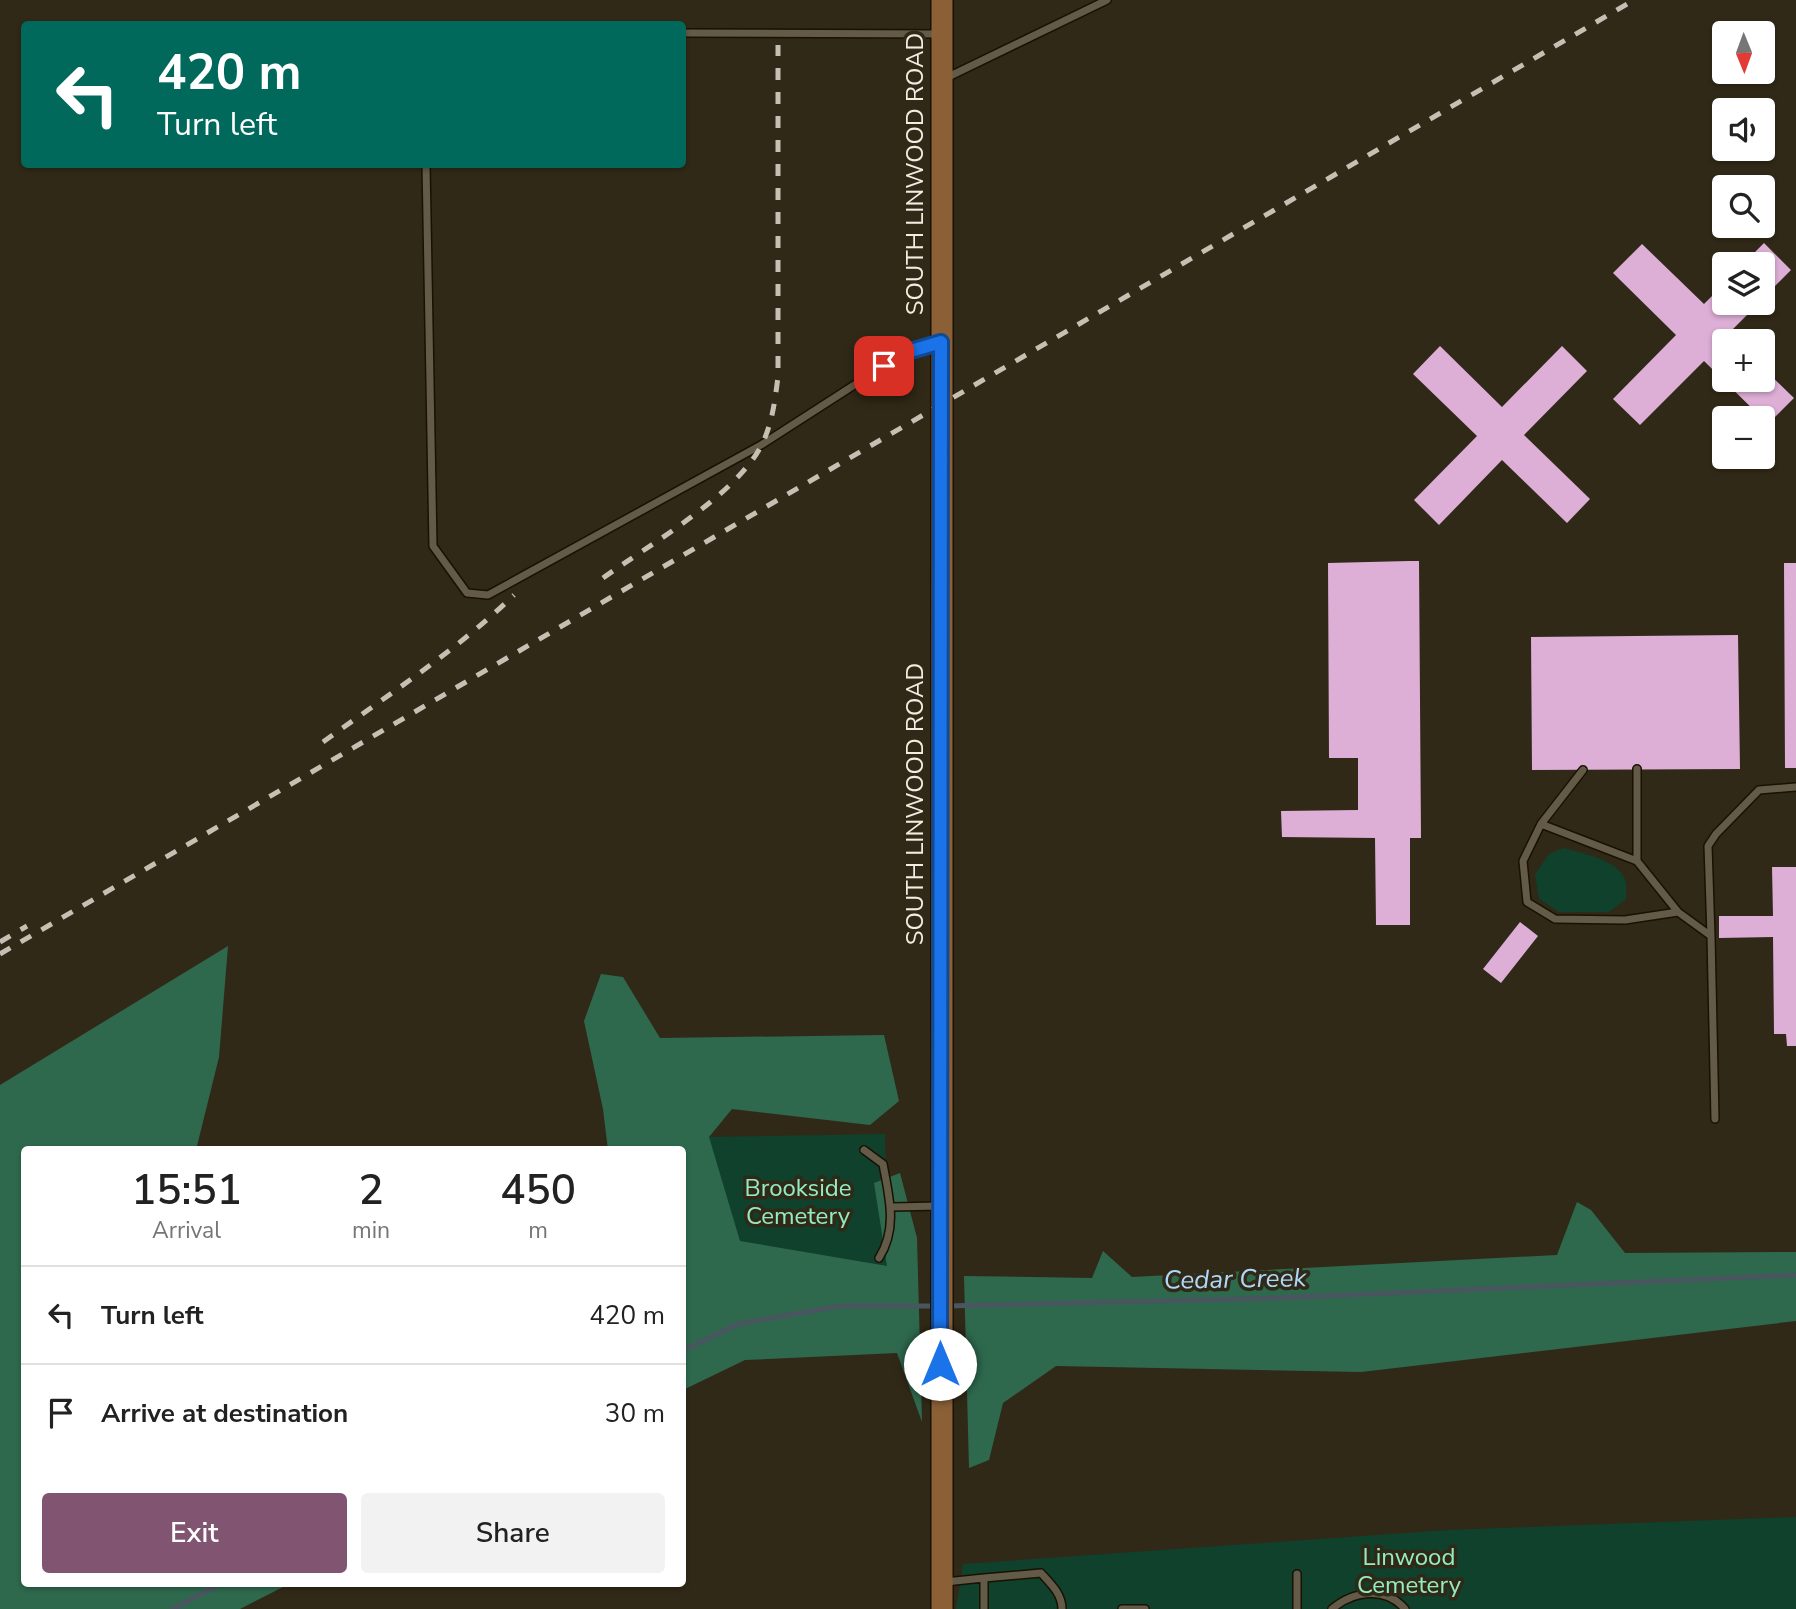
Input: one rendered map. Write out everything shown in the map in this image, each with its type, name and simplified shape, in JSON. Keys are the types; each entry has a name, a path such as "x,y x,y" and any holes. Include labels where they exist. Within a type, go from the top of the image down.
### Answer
{"main road":[{"name":"SOUTH LINWOOD ROAD","path":"942,0 942,1609"}],"lane":[{"path":"943,80 1107,0"},
{"path":"686,33 942,34"},
{"path":"426,168 433,546 467,593 488,595 761,445 904,353 941,342"},
{"path":"1637,769 1637,861"},
{"path":"1583,770 1541,824 1523,861 1527,902 1555,919 1625,920 1678,912"},
{"path":"1714,1119 1708,846 1716,834 1759,790 1796,787"},
{"path":"1541,824 1637,861 1678,912 1711,936"},
{"path":"864,1150 883,1164 891,1207 889,1243 879,1258"},
{"path":"891,1207 941,1206"},
{"path":"942,1583 1041,1573 1055,1588 1062,1601 1062,1609"},
{"path":"1297,1574 1297,1609"},
{"path":"984,1578 984,1609"},
{"path":"1332,1609 1342,1600 1362,1593 1380,1594 1401,1604 1405,1609"},
{"path":"1122,1609 1145,1609"}],"green space":[{"path":"1563,848 1590,855 1616,868 1626,882 1626,899 1609,912 1559,912 1539,899 1535,874 1549,854"},
{"path":"228,946 219,1057 197,1146 21,1146 21,1587 283,1587 240,1609 0,1609 0,1085"},
{"path":"601,974 623,977 660,1038 884,1035 899,1101 870,1125 732,1109 709,1137 740,1241 887,1266 874,1183 900,1173 917,1238 922,1422 897,1353 745,1360 686,1389 686,1146 608,1146 603,1109 584,1021"},
{"name":"Brookside Cemetery","path":"885,1134 887,1266 712,1269 709,1137"},
{"path":"1577,1202 1591,1210 1625,1253 1796,1252 1796,1321 1361,1372 1056,1366 1003,1403 989,1460 969,1468 964,1276 1092,1278 1103,1251 1132,1277 1557,1255"},
{"name":"Linwood Cemetery","path":"1796,1517 1796,1609 956,1609 963,1564 1448,1530"}],"building":[{"path":"1764,243 1773,252 1755,252"},
{"path":"1642,244 1704,304 1712,296 1712,315 1747,315 1733,329 1712,329 1712,369 1704,361 1640,425 1613,399 1676,335 1613,273"},
{"path":"1775,254 1791,270 1775,286"},
{"path":"1440,346 1502,407 1562,346 1587,371 1524,435 1590,499 1567,523 1502,460 1439,525 1414,500 1477,436 1413,374"},
{"path":"1775,380 1794,398 1775,417 1775,406 1750,406 1735,392 1775,392"},
{"path":"1419,561 1421,838 1410,838 1410,925 1376,925 1375,838 1282,837 1281,811 1358,810 1358,758 1329,758 1328,563"},
{"path":"1784,563 1796,563 1796,768 1785,768"},
{"path":"1738,635 1740,769 1532,770 1531,637"},
{"path":"1772,867 1796,867 1796,1046 1787,1046 1786,1034 1774,1034 1773,937 1719,938 1719,916 1773,916"},
{"path":"1520,922 1538,936 1501,983 1483,969"}],"waterway":[{"name":"Cedar Creek","path":"947,1306 1278,1298 1796,1275"},
{"name":"Cedar Creek","path":"686,1349 738,1324 840,1306 938,1306"},
{"name":"Cedar Creek","path":"173,1609 214,1587"}],"railway":[{"path":"0,954 1634,0"},
{"path":"603,578 715,498 752,460 767,432 778,377 778,45"},
{"path":"323,742 445,654 514,595"},
{"path":"0,942 27,926"}],"route":[{"path":"884,366 904,353 941,342 940,1364"}]}
